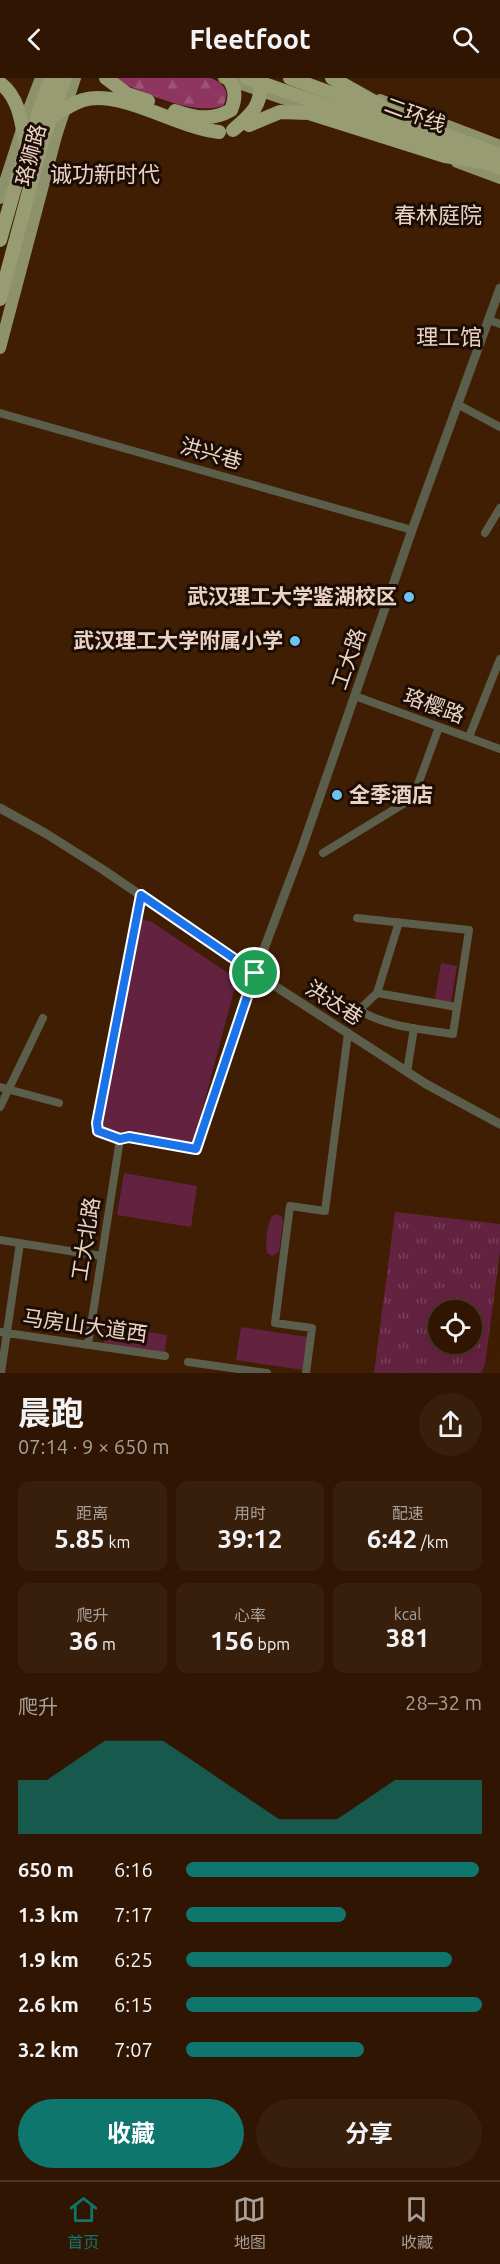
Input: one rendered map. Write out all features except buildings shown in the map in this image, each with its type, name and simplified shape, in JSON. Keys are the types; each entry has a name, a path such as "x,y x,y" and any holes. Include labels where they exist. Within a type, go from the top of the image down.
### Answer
{"highway":[{"path":"0,240 26,148 51,78"},
{"path":"0,299 50,118 65,78"},
{"path":"106,78 127,94 189,116 208,118 220,116 231,110 235,94 233,85 226,78"},
{"name":"二环线","path":"247,78 500,168"},
{"path":"233,130 253,113 259,99 260,78"},
{"path":"290,78 500,155"},
{"path":"332,78 412,123"},
{"path":"0,83 11,93 15,103 26,148"},
{"path":"50,118 73,104 101,98 147,110 206,130 233,130 280,112 309,113 446,156 483,162"}],"main road":[{"path":"30,107 29,91 33,78"},
{"name":"珞狮路","path":"0,198 41,78"},
{"name":"珞狮路","path":"0,348 56,136 75,78"},
{"path":"226,78 376,130 500,178"},
{"path":"322,78 500,146"}],"street":[{"name":"工大路","path":"255,973 500,288"},
{"path":"489,317 500,319"},
{"path":"489,317 500,324"},
{"path":"457,404 500,427"},
{"name":"洪兴巷","path":"0,414 412,530"},
{"path":"485,533 500,508"},
{"path":"469,737 500,659"},
{"name":"珞樱路","path":"355,696 500,749"},
{"path":"323,853 413,798 439,727"},
{"name":"洪达巷","path":"0,808 45,833 141,895 407,1072 500,1124"},
{"path":"141,895 97,1123 98,1131 120,1139 129,1137 196,1149 255,973"},
{"path":"357,918 399,922 469,930 453,1034 382,1020 359,1010 376,993 399,922"},
{"path":"376,993 457,1007"},
{"path":"0,1107 4,1088 43,1018"},
{"path":"407,1072 414,1028"},
{"path":"306,1373 312,1328 275,1323 290,1206 325,1211 348,1033"},
{"path":"4,1088 59,1103"},
{"name":"工大北路","path":"88,1345 120,1139"},
{"path":"0,1240 101,1256"},
{"path":"1,1373 4,1332 20,1243"},
{"name":"马房山大道西","path":"4,1332 165,1356"},
{"path":"188,1362 223,1370 267,1373"}],"green space":[{"path":"117,78 211,78 223,86 226,97 223,106 197,108 185,106 123,84"},
{"path":"141,919 152,922 237,979 193,1145 100,1128 137,921"},
{"path":"441,963 457,966 451,1002 435,999"},
{"path":"124,1173 197,1186 191,1227 117,1215"},
{"path":"395,1212 500,1224 500,1251 485,1365 481,1373 374,1373"},
{"path":"277,1214 282,1217 283,1222 279,1252 272,1256 267,1253 267,1234 272,1216"},
{"path":"108,1326 167,1335 165,1353 104,1343"},
{"path":"241,1327 308,1337 303,1370 236,1360"}],"place":[{"name":"武汉理工大学鉴湖校区","path":"409,597"},
{"name":"武汉理工大学附属小学","path":"295,641"},
{"name":"全季酒店","path":"337,795"}],"district":[{"name":"诚功新时代","path":"105,174"},
{"name":"春林庭院","path":"438,215"},
{"name":"理工馆","path":"449,337"}],"route":[{"path":"141,895 255,973 196,1149 129,1137 120,1139 98,1131 97,1123 141,895"}]}
